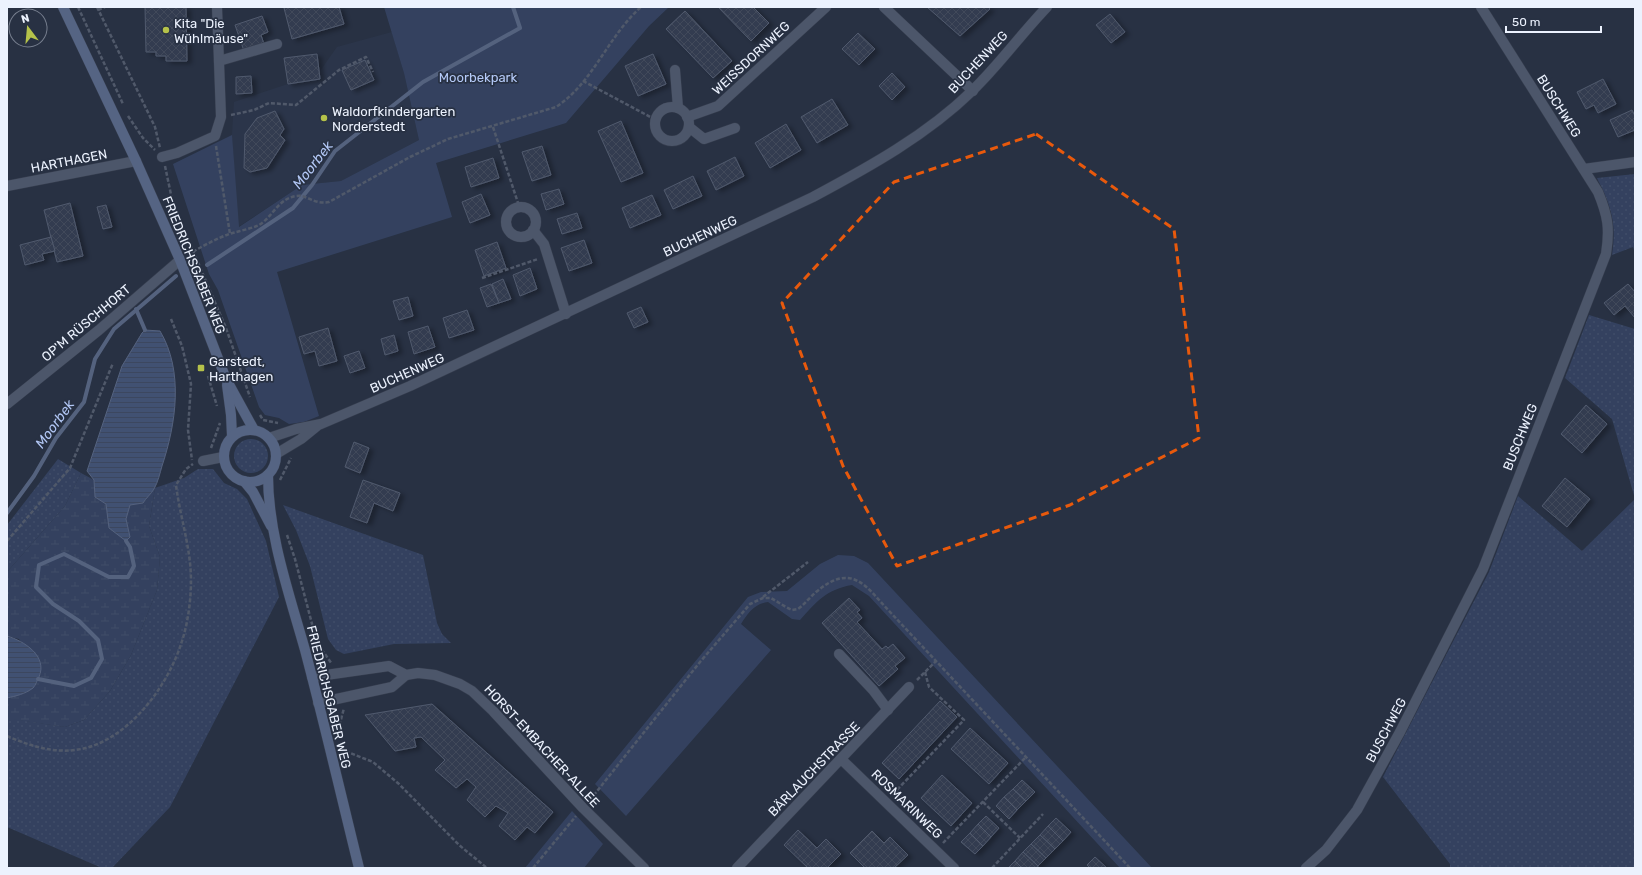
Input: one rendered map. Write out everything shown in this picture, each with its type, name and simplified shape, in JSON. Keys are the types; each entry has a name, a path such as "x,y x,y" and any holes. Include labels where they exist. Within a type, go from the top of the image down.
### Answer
{"main road":[{"name":"FRIEDRICHSGABER WEG","path":"63,7 136,161 180,260 226,379"},
{"path":"226,379 254,430"},
{"path":"226,379 232,415 232,436"},
{"path":"254,430 269,438 274,445 276,454 273,467 268,475 259,480 244,482 231,475 226,467 224,457 226,444 232,436 242,431 254,430"},
{"name":"FRIEDRICHSGABER WEG","path":"268,475 268,495 271,504 273,532 312,677 359,868"},
{"name":"FRIEDRICHSGABER WEG","path":"244,482 253,492 273,532"}],"street":[{"path":"162,157 177,153 215,136 221,117 217,7"},
{"name":"WEISSDORNWEG","path":"656,120 657,132 664,139 670,141 681,139 686,135 688,122 718,106 826,7"},
{"path":"884,7 972,91"},
{"name":"BUCHENWEG","path":"269,438 321,424 410,386 814,197 896,149 940,118 972,91 1047,7"},
{"name":"BUSCHWEG","path":"1306,868 1326,850 1357,810 1400,732 1483,569 1606,254 1609,234 1607,212 1598,192 1481,7"},
{"path":"219,61 277,44"},
{"path":"675,70 678,108"},
{"path":"656,120 661,111 678,108 685,113 688,122 704,139 735,128"},
{"name":"HARTHAGEN","path":"7,186 136,161"},
{"path":"1584,169 1635,162"},
{"path":"519,206 532,212 536,218 533,230 526,236 519,237 512,234 507,228 506,221 508,214 512,209 519,206"},
{"path":"533,230 544,244 566,314"},
{"name":"OP'M RÜSCHHORT","path":"7,404 99,330 180,260"},
{"name":"BUCHENWEG","path":"276,454 321,424"},
{"path":"201,462 224,457"},
{"path":"839,654 874,690 888,710"},
{"name":"HORST-EMBACHER-ALLEE","path":"312,677 390,666 406,675 418,673 435,675 460,684 472,691 511,729 583,808 644,868"},
{"path":"318,703 392,687 406,675"},
{"name":"BÄRLAUCHSTRASSE","path":"737,868 909,688"},
{"name":"ROSMARINWEG","path":"841,759 954,868"}],"path":[{"path":"78,7 129,117 143,138 162,157"},
{"path":"104,7 98,8 155,127 173,204 226,328 251,401"},
{"path":"193,252 230,234 260,224 279,204 287,198 298,195 322,204 329,202 410,157 448,139 556,107 570,98 584,81 611,40 629,18 641,7"},
{"path":"221,117 254,110 269,103 296,105 339,70 366,57 373,72"},
{"path":"584,81 656,120"},
{"path":"492,127 519,206"},
{"path":"215,136 230,234"},
{"path":"482,278 548,256"},
{"path":"171,319 182,346 190,378 188,430 201,462"},
{"path":"7,541 70,468 113,363"},
{"path":"208,376 219,411"},
{"path":"258,414 264,420 277,423 288,432"},
{"path":"7,736 30,746 55,750 74,750 92,746 110,738 129,724 145,706 165,679 182,640 191,581 189,554 176,485 186,469 201,462 221,418"},
{"path":"279,484 293,454 293,443"},
{"path":"286,532 295,559 317,643 324,655 330,659 336,674"},
{"path":"763,598 808,562"},
{"path":"909,688 936,661"},
{"path":"886,802 964,720 929,687 925,672"},
{"path":"339,735 339,720 344,714 341,698"},
{"path":"339,742 341,756"},
{"path":"340,749 372,762 399,784 459,845 487,868"},
{"path":"936,850 1026,757"},
{"path":"534,868 605,782"},
{"path":"982,802 1020,838"},
{"path":"992,868 1043,814"}],"highlighted area":[{"path":"1036,134 1174,229 1199,438 1070,505 897,566 843,466 782,303 894,182"}],"shaded area":[{"name":"Waldorfkindergarten Norderstedt","path":"392,32 404,73 419,140 341,181 302,185 238,227 232,135 234,102 318,74 337,47"},
{"path":"145,330 160,331 168,347 175,380 174,415 167,450 159,478 153,491 143,503 130,505 126,519 130,537 126,541 109,528 106,504 95,497 94,480 87,471 122,366"},
{"path":"7,636 14,638 33,650 40,662 41,669 39,677 33,688 17,696 7,698"}],"green space":[{"name":"Moorbekpark","path":"384,7 669,7 649,26 566,123 436,163 452,217 277,272 319,416 304,422 289,424 279,418 265,415 259,407 218,290 209,274 173,164 232,135 239,227 302,185 341,181 419,140 404,73"},
{"path":"1635,174 1635,253 1633,247 1612,255 1614,234 1612,215 1606,197 1597,178"},
{"path":"1589,315 1635,329 1635,499 1612,419 1565,378"},
{"path":"251,439 263,444 268,456 263,468 251,473 239,468 234,456 239,444"},
{"path":"58,459 81,473 65,506 7,572 7,525"},
{"path":"198,469 213,469 224,483 237,489 247,499 266,541 279,597 170,807 112,868 102,868 7,827 7,718 65,727 84,720 110,691 131,655 157,590 160,557 149,526 155,488 184,478"},
{"path":"81,473 94,480 95,497 106,504 109,528 130,537 126,519 130,505 143,503 155,488 149,526 160,557 157,590 131,655 110,691 84,720 65,727 10,719 7,718 7,698 28,691 35,684 41,673 19,639 7,636 7,572 65,506"},
{"path":"1518,496 1582,551 1635,499 1635,868 1450,868 1450,864 1383,777 1489,572"},
{"path":"283,505 423,555 437,623 442,634 451,643 394,644 344,654 336,650 328,639 310,566 296,530"},
{"path":"838,555 854,556 868,563 1152,868 1120,868 869,596 852,585 843,587 823,597 800,620 792,619 768,602 755,607 746,616 741,624 771,650 626,816 595,784 748,597 761,592 787,591 820,564"},
{"path":"572,811 603,844 584,868 525,868"}],"building":[{"name":"Kita \"Die Wühlmäuse\"","path":"145,7 186,7 187,61 166,61 166,56 156,56 156,52 146,52"},
{"path":"339,7 344,24 292,39 284,8"},
{"path":"718,7 753,7 769,23 751,41"},
{"path":"927,7 988,7 990,9 960,36"},
{"path":"685,11 732,61 713,78 666,29"},
{"path":"1110,14 1125,32 1111,43 1096,25"},
{"path":"262,16 268,32 261,35 264,44 244,51 235,25"},
{"path":"858,33 875,49 859,65 842,49"},
{"path":"317,54 320,79 288,84 284,58"},
{"path":"653,54 666,84 638,96 625,66"},
{"name":"Waldorfkindergarten Norderstedt","path":"365,60 374,80 351,90 342,70"},
{"path":"892,73 905,87 892,100 879,86"},
{"path":"251,76 252,93 236,94 236,77"},
{"path":"1603,79 1616,104 1598,113 1594,105 1586,109 1577,92"},
{"path":"832,99 848,125 817,143 801,117"},
{"path":"1632,110 1635,116 1635,130 1618,137 1610,120"},
{"path":"275,111 284,129 280,135 285,140 267,168 250,172 244,168 245,134 257,118"},
{"path":"621,121 643,173 621,182 598,131"},
{"path":"786,124 801,150 770,168 755,143"},
{"path":"542,146 551,175 532,181 522,152"},
{"path":"735,157 744,176 716,190 707,171"},
{"path":"493,158 499,178 471,187 465,167"},
{"path":"693,176 702,196 673,209 664,190"},
{"path":"559,189 564,204 546,210 541,194"},
{"path":"481,194 490,215 470,223 462,202"},
{"path":"652,195 661,215 630,228 622,208"},
{"path":"70,203 83,256 57,262 44,210"},
{"path":"106,205 112,227 103,229 97,207"},
{"path":"577,213 582,228 562,234 557,219"},
{"path":"51,237 55,251 42,254 44,260 25,265 20,245"},
{"path":"584,240 592,263 569,271 561,248"},
{"path":"497,242 506,268 484,276 475,250"},
{"path":"530,268 537,289 520,296 513,275"},
{"path":"503,279 511,299 499,303 492,284"},
{"path":"491,284 499,303 487,307 480,288"},
{"path":"1628,284 1635,292 1635,318 1625,306 1614,315 1604,303"},
{"path":"408,297 413,316 399,320 393,301"},
{"path":"641,307 648,322 634,328 627,313"},
{"path":"467,310 474,330 449,338 443,318"},
{"path":"428,326 435,347 414,354 408,332"},
{"path":"328,328 337,361 319,366 315,351 304,354 299,337"},
{"path":"394,335 398,351 385,355 381,339"},
{"path":"359,351 365,368 350,373 344,356"},
{"path":"1586,405 1607,424 1582,453 1561,434"},
{"path":"354,442 369,448 360,473 345,467"},
{"path":"1565,478 1590,499 1567,527 1542,506"},
{"path":"363,480 400,493 393,511 374,503 367,523 350,517"},
{"path":"849,598 860,610 857,612 862,618 857,622 882,649 886,646 888,648 893,644 905,658 895,666 898,669 879,686 822,623"},
{"path":"940,701 957,717 899,779 882,763"},
{"path":"432,704 553,812 535,833 527,827 515,840 499,826 508,813 496,806 485,817 467,800 476,787 467,779 456,788 435,770 445,760 421,737 414,738 416,747 395,751 365,715"},
{"path":"970,728 1008,763 989,784 951,749"},
{"path":"942,775 972,803 951,826 921,798"},
{"path":"1022,780 1035,792 1026,801 1013,789"},
{"path":"1013,789 1026,801 1017,810 1004,797"},
{"path":"1004,797 1017,810 1009,819 996,806"},
{"path":"986,816 999,828 991,837 978,824"},
{"path":"1056,818 1071,832 1063,841 1048,826"},
{"path":"978,824 991,837 983,846 970,833"},
{"path":"1048,826 1063,841 1055,849 1040,835"},
{"path":"798,830 817,848 826,839 841,854 827,868 808,868 784,845"},
{"path":"872,831 884,843 890,837 908,855 894,868 865,868 850,853"},
{"path":"970,833 983,846 975,854 961,842"},
{"path":"1040,835 1055,849 1046,858 1031,844"},
{"path":"1031,844 1046,858 1038,866 1023,852"},
{"path":"1023,852 1038,866 1037,868 1022,868 1015,861"},
{"path":"1095,857 1107,868 1090,868 1087,865"},
{"path":"1015,861 1022,868 1008,868"}],"waterway":[{"name":"Moorbek","path":"207,265 293,208 312,185 335,151 423,82 520,28 513,7"},
{"name":"Moorbek","path":"7,513 34,476 56,438 84,402 95,359 114,329 176,276"},
{"path":"136,309 145,330"},
{"path":"38,679 74,686 91,678 102,659 98,640 79,621 53,604 36,587 39,565 64,554 109,577 128,577 134,566 130,547 126,541"}],"place":[{"name":"Kita \"Die Wühlmäuse\"","path":"166,30"},
{"name":"Waldorfkindergarten Norderstedt","path":"324,118"},
{"name":"Garstedt, Harthagen","path":"201,368"}]}
